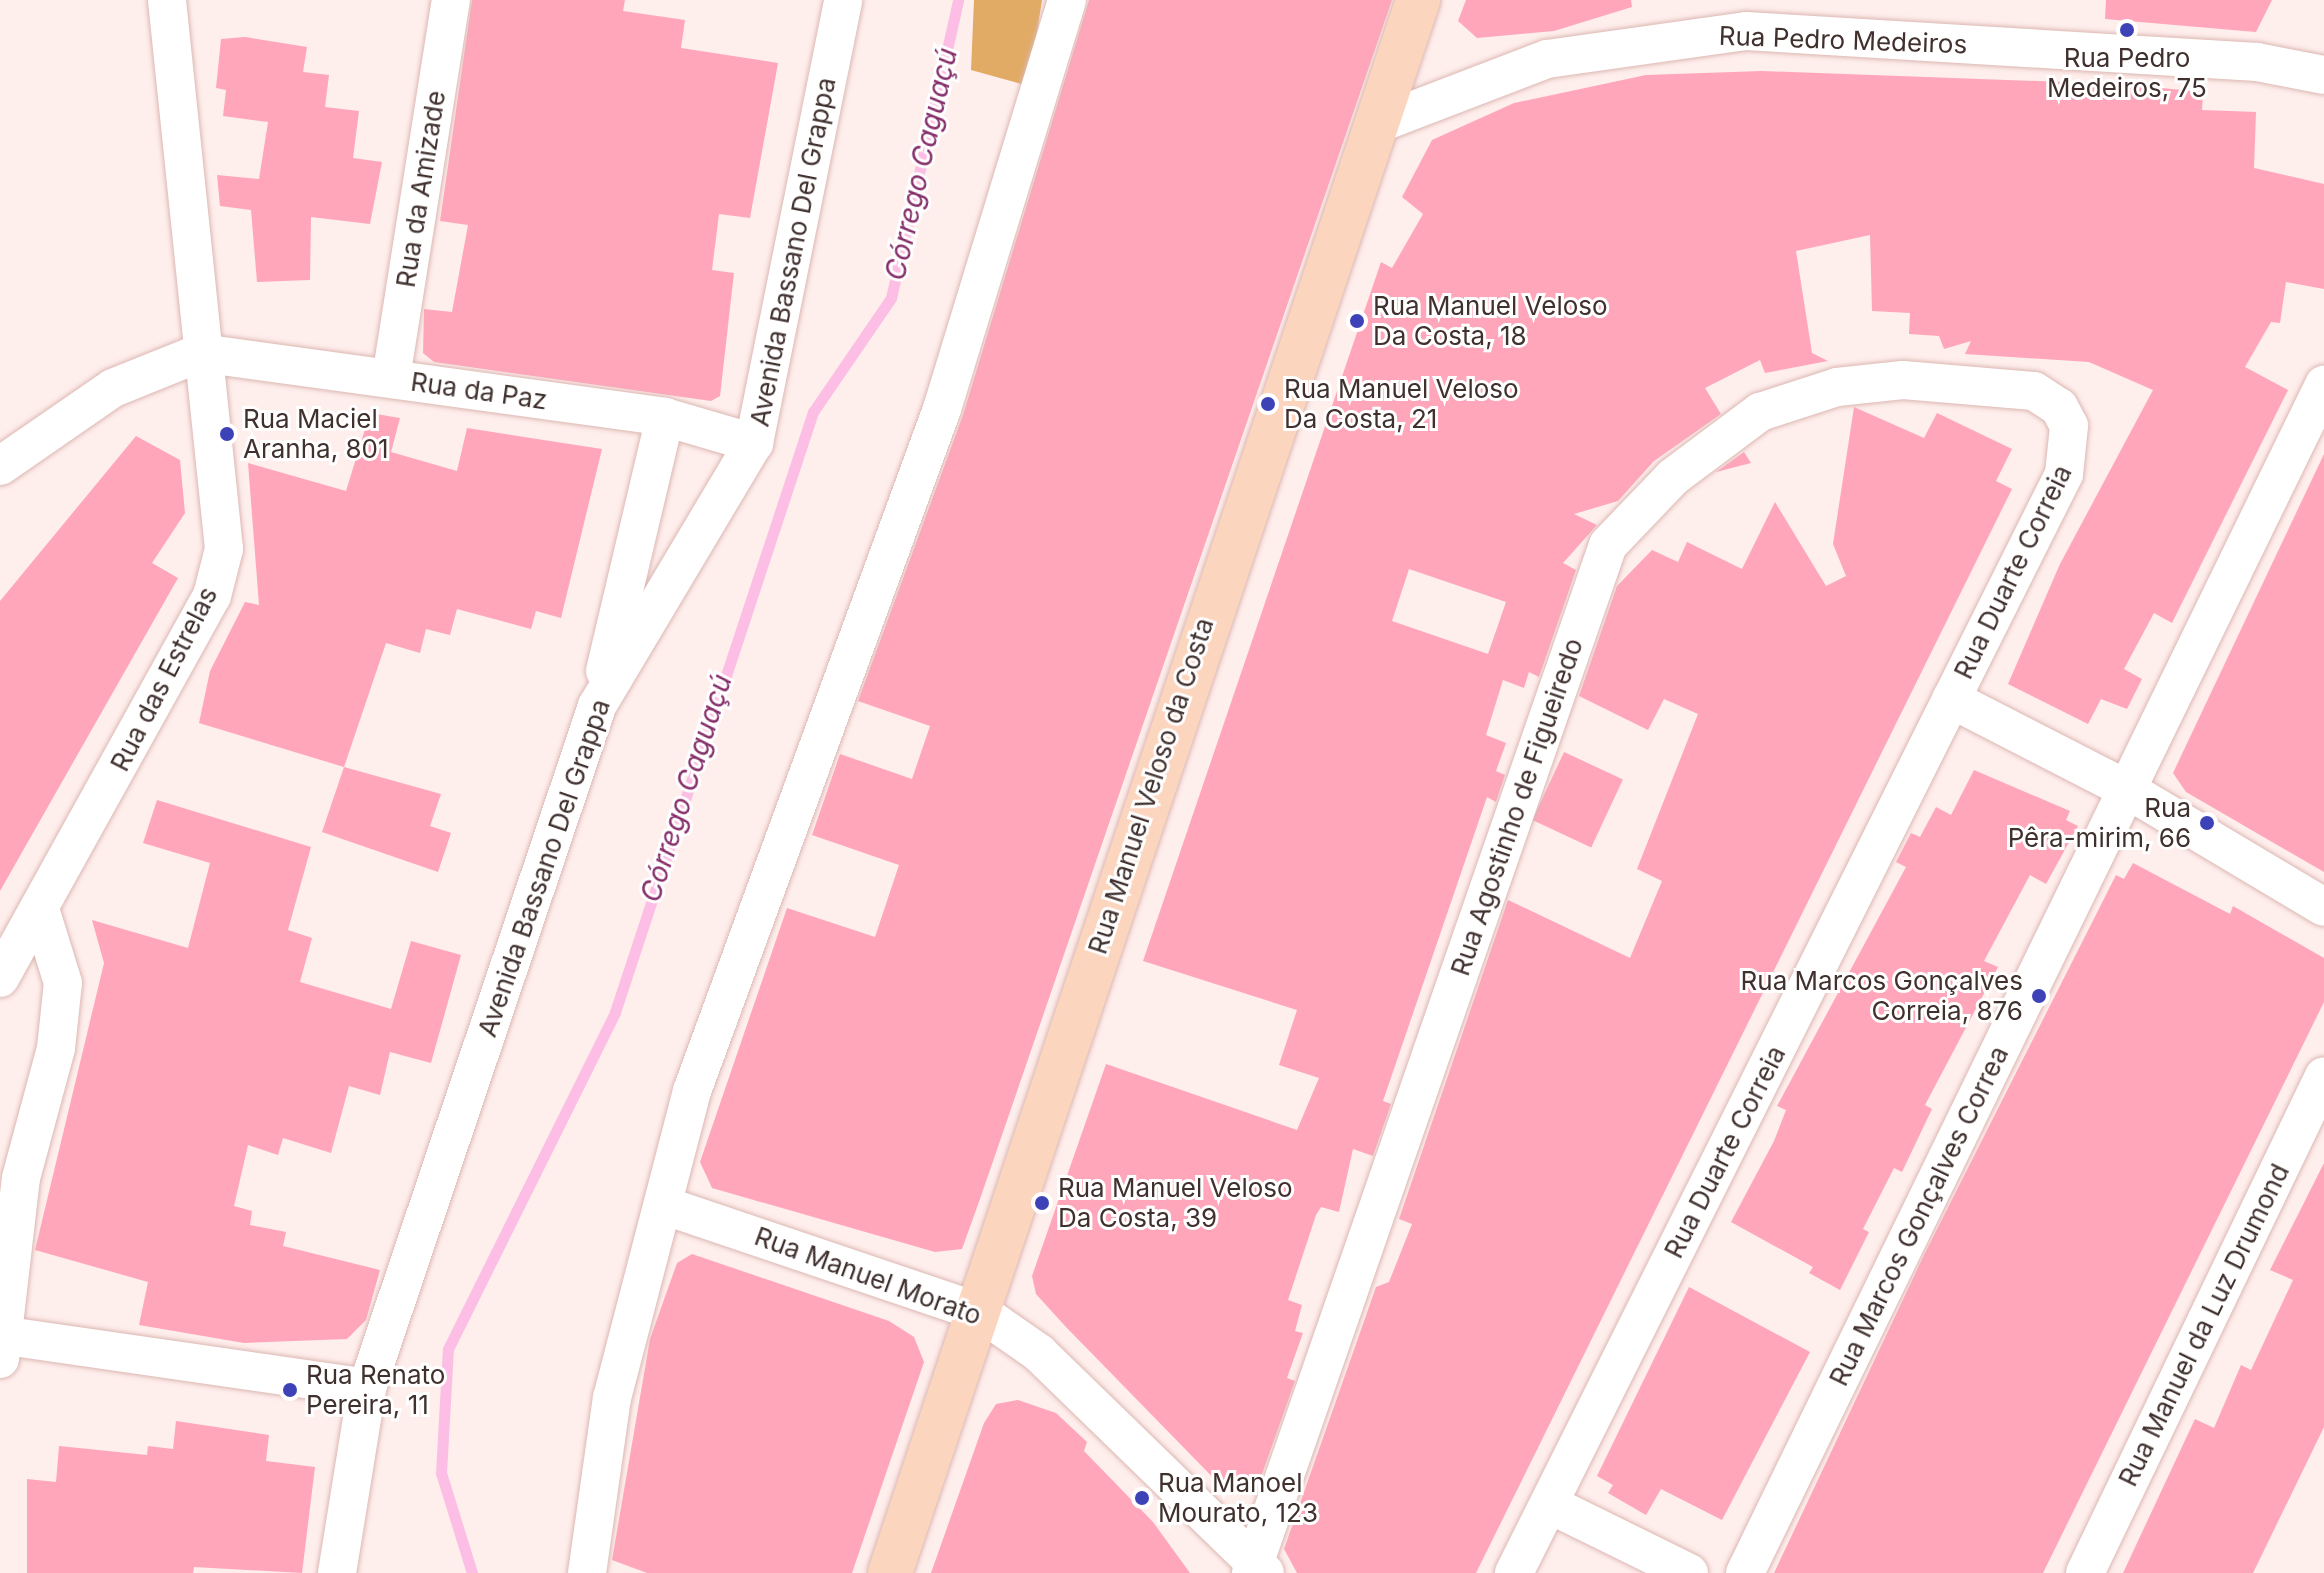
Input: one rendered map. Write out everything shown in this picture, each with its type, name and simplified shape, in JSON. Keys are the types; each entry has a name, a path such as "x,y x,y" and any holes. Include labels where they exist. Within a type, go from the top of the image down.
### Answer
{"main road":[{"name":"Rua Manuel Veloso da Costa","path":"890,1573 1418,0"}],"street":[{"name":"Rua das Estrelas","path":"0,978 41,912 212,596 224,549 223,499 200,353 167,0"},
{"name":"Rua da Amizade","path":"391,378 451,0"},
{"name":"Avenida Bassano Del Grappa","path":"337,1573 367,1388 597,706 754,443 843,0"},
{"path":"587,1573 612,1398 692,1091 942,409 1067,0"},
{"name":"Rua Pedro Medeiros","path":"1375,125 1547,59 1746,31 2257,62 2324,75"},
{"name":"Rua da Paz","path":"200,353 665,417 754,443"},
{"path":"0,466 113,388 200,353"},
{"name":"Rua Agostinho de Figueiredo","path":"1257,1570 1608,545 1673,477 1760,412 1837,387 2000,383 2034,391 2059,407 2069,426"},
{"name":"Rua Marcos Gonçalves Correa","path":"1745,1573 2324,385"},
{"path":"597,706 665,417"},
{"name":"Rua Duarte Correia","path":"1514,1573 2064,474 2069,426"},
{"path":"1951,699 2126,789 2324,907"},
{"path":"0,1359 0,1335 21,1178 56,1048 63,983 41,912"},
{"name":"Rua Manuel da Luz Drumond","path":"2085,1573 2324,1076"},
{"name":"Rua Manuel Morato","path":"663,1205 980,1312 1039,1353 1257,1570"},
{"path":"0,1335 367,1388"},
{"path":"1549,1504 1689,1573"}],"shaded area":[{"path":"974,0 1042,0 1029,86 971,70"}],"building":[{"path":"472,0 625,0 623,11 685,20 681,48 778,63 750,218 719,214 712,270 734,273 720,396 711,401 434,362 423,353 424,309 452,312 468,225 440,221"},
{"path":"1089,0 1392,0 962,1249 935,1252 712,1188 700,1162 787,908 875,937 899,865 812,835 840,754 912,779 930,726 858,701 963,415"},
{"path":"1466,0 1631,0 1632,7 1554,31 1477,38 1458,21"},
{"path":"2106,0 2272,0 2256,32 2105,19"},
{"path":"245,37 307,47 303,72 329,75 325,107 359,111 353,158 382,162 370,224 311,217 310,280 257,282 251,210 220,206 217,175 259,179 268,122 223,116 226,90 216,88 221,39"},
{"path":"1762,71 2120,84 2203,92 2202,110 2256,112 2254,168 2324,184 2324,289 2286,282 2280,323 2271,322 2245,367 2288,390 2172,623 2154,613 2124,669 2142,679 2127,709 2101,699 2088,724 2008,684 2060,564 2153,390 2089,362 1965,354 1971,341 1944,349 1939,336 1909,334 1910,313 1872,311 1870,235 1796,251 1812,353 1828,361 1765,373 1760,360 1705,388 1721,414 1654,461 1618,501 1574,514 1597,525 1563,563 1576,570 1539,677 1529,672 1524,688 1503,680 1486,735 1506,743 1496,771 1505,775 1496,802 1487,797 1383,1101 1391,1104 1373,1156 1353,1149 1339,1212 1321,1207 1316,1215 1288,1300 1302,1305 1295,1331 1303,1333 1287,1378 1295,1381 1260,1480 1230,1495 1036,1294 1032,1276 1106,1064 1297,1130 1319,1078 1279,1065 1297,1010 1143,961 1381,262 1392,268 1423,214 1402,197 1432,140 1514,103 1646,75","holes":["1409,569 1506,602 1488,654 1392,621"]},
{"path":"1854,407 1924,438 1937,413 2012,449 1996,481 2012,489 1476,1573 1297,1573 1284,1549 1376,1287 1389,1282 1412,1224 1399,1219 1508,900 1630,958 1662,881 1637,869 1698,714 1664,699 1648,730 1579,696 1617,586 1652,550 1678,562 1687,542 1742,569 1775,502 1826,586 1846,576 1833,544"},
{"path":"370,413 400,418 391,452 457,471 467,428 602,449 561,618 536,611 531,629 457,609 450,635 426,629 420,653 386,643 344,767 199,723 210,671 245,602 259,605 248,463 346,491"},
{"path":"136,436 180,460 185,513 152,563 178,578 0,891 0,601"},
{"path":"1744,452 1751,463 1716,472"},
{"path":"2324,454 2324,872 2186,792 2173,773"},
{"path":"1564,752 1623,779 1591,847 1532,820"},
{"path":"344,767 441,794 430,826 451,833 438,872 322,832"},
{"path":"1974,770 2070,811 2066,820 2078,826 2046,884 2030,875 1984,961 1998,967 1925,1105 1932,1109 1902,1172 1894,1168 1863,1229 1869,1232 1840,1290 1809,1273 1813,1267 1731,1222 1774,1141 1786,1110 1777,1106 1906,867 1896,862 1911,833 1920,837 1936,807 1951,815"},
{"path":"157,800 311,847 288,930 312,938 300,982 391,1009 411,941 461,955 431,1063 390,1052 380,1095 349,1086 331,1153 283,1138 278,1155 248,1145 234,1206 252,1211 250,1225 286,1232 283,1246 380,1270 366,1320 347,1339 244,1343 139,1325 148,1282 35,1250 104,963 92,920 188,948 210,863 143,843"},
{"path":"2133,863 2230,914 2233,906 2324,958 2324,1002 2043,1573 1774,1573 1924,1255 2116,875 2124,879"},
{"path":"2324,1163 2324,1427 2253,1573 2123,1573 2195,1419 2214,1428 2241,1365 2251,1370 2293,1280 2270,1270"},
{"path":"692,1254 889,1321 914,1337 924,1362 852,1573 647,1573 612,1560 650,1339 677,1263"},
{"path":"1689,1287 1810,1352 1722,1520 1661,1489 1646,1515 1608,1493 1613,1485 1597,1476"},
{"path":"1018,1400 1056,1413 1087,1442 1084,1451 1153,1522 1190,1573 931,1573 984,1423 996,1404"},
{"path":"176,1421 269,1435 266,1461 315,1467 302,1573 194,1567 193,1573 27,1573 27,1479 56,1482 59,1446 147,1455 148,1446 173,1449"}],"waterway":[{"name":"Córrego Caguaçú","path":"472,1573 441,1473 448,1349 615,1012 813,412 891,298 958,0"}],"place":[{"name":"Rua Pedro Medeiros, 75","path":"2127,30"},
{"name":"Rua Manuel Veloso Da Costa, 18","path":"1357,321"},
{"name":"Rua Manuel Veloso Da Costa, 21","path":"1268,404"},
{"name":"Rua Maciel Aranha, 801","path":"227,434"},
{"name":"Rua Pêra-mirim, 66","path":"2207,823"},
{"name":"Rua Marcos Gonçalves Correia, 876","path":"2039,996"},
{"name":"Rua Manuel Veloso Da Costa, 39","path":"1042,1203"},
{"name":"Rua Renato Pereira, 11","path":"290,1390"},
{"name":"Rua Manoel Mourato, 123","path":"1142,1498"}]}
